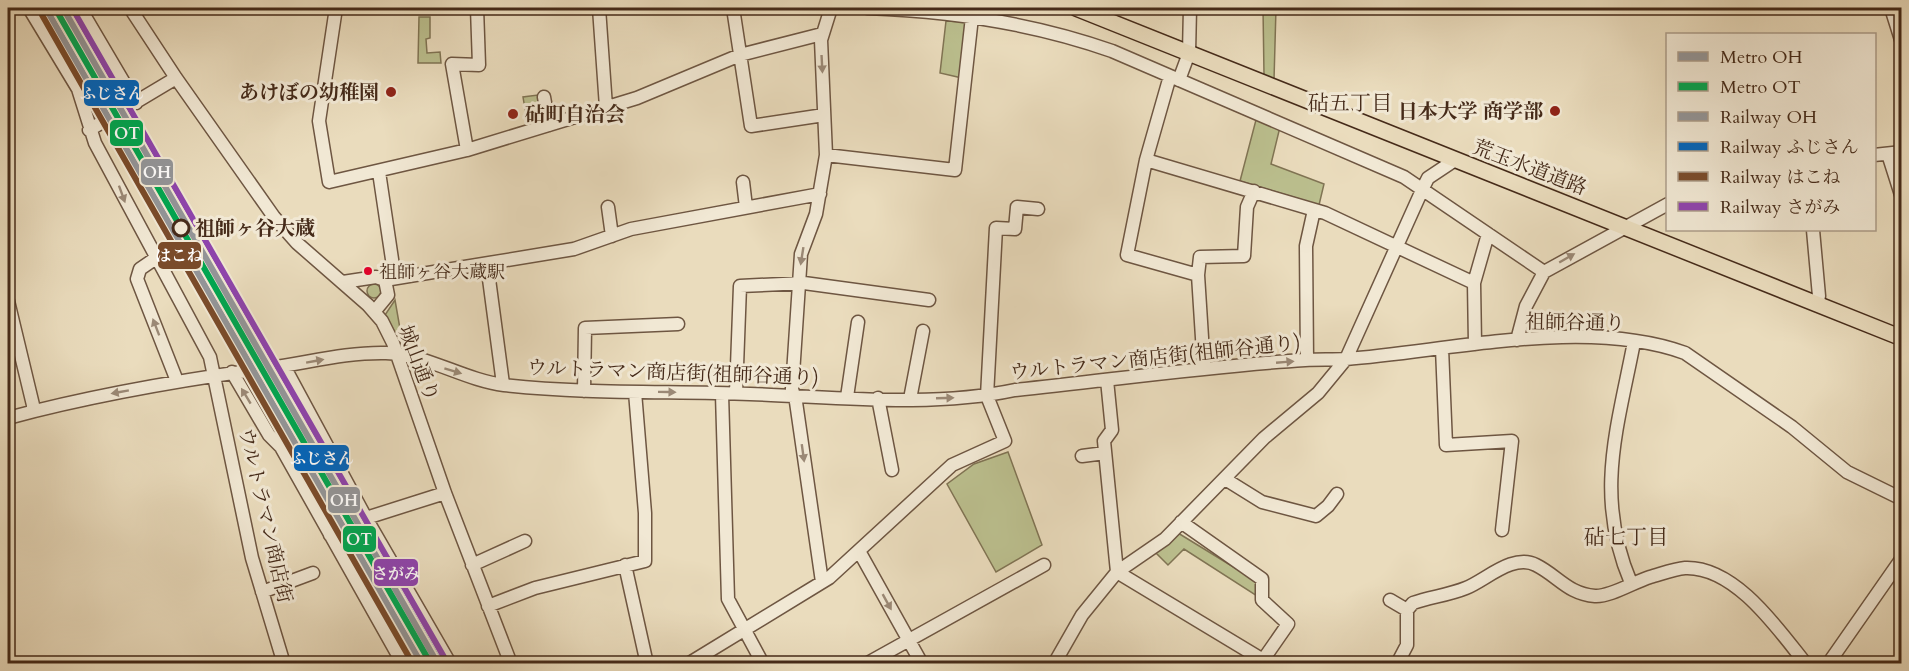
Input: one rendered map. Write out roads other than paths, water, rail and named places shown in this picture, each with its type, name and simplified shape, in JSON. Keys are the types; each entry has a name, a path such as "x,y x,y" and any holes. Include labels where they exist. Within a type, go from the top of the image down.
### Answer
{"main road":[{"name":"荒玉水道道路","path":"1076,8 1902,338"}],"street":[{"name":"ウルトラマン商店街","path":"29,8 78,89 89,130 95,143 210,357 243,518 261,592 284,663"},
{"path":"80,8 136,103"},
{"name":"城山通り","path":"130,8 176,78 282,226 344,282 374,312 388,332 445,493 511,663"},
{"path":"336,8 319,121 329,182 467,150 637,98 740,55 822,34"},
{"path":"467,150 452,64 479,65 477,8"},
{"path":"599,8 606,107"},
{"path":"733,8 751,126 824,115"},
{"path":"822,582 792,389 801,254 816,214 826,155 822,34 831,8"},
{"path":"867,8 972,17 1075,38 1358,156 1423,188 1544,272"},
{"path":"1190,8 1189,53 1174,78 1146,160 1127,255 1198,275"},
{"path":"1891,8 1902,43"},
{"path":"826,155 955,170 972,17"},
{"path":"89,130 176,78"},
{"path":"543,97 549,125"},
{"path":"1876,155 1902,152"},
{"path":"1888,154 1902,198"},
{"path":"1146,160 1314,210 1398,246 1474,283"},
{"path":"1054,663 1082,615 1117,572 1165,539 1264,438 1318,393 1346,359 1428,178 1455,160"},
{"path":"374,312 388,295 385,280 393,266 379,172"},
{"path":"743,182 746,207"},
{"path":"1204,369 1198,275 1200,258 1244,256 1247,207 1254,191"},
{"path":"344,282 376,277 385,280 574,249 631,229 820,194"},
{"path":"1517,340 1526,306 1544,272 1621,227 1666,205"},
{"path":"608,207 612,236"},
{"path":"688,663 822,582 952,465 1005,441 987,396 996,228 1015,229 1017,207 1038,209"},
{"path":"1307,360 1306,246 1314,210"},
{"path":"1813,231 1820,296 1817,305"},
{"path":"1475,344 1474,283 1488,234"},
{"path":"156,258 140,269 137,279 177,381"},
{"path":"487,264 503,384"},
{"path":"736,393 740,285 798,284 929,300"},
{"path":"8,301 33,411"},
{"path":"847,397 858,322"},
{"path":"584,391 585,328 678,324"},
{"path":"910,399 923,330"},
{"name":"祖師谷通り","path":"1346,359 1517,340 1591,337 1669,347 1685,353 1792,427 1847,472 1902,499"},
{"path":"1631,583 1614,535 1610,482 1634,342"},
{"path":"1442,348 1446,445 1512,441 1502,530"},
{"name":"ウルトラマン商店街(祖師谷通り)","path":"8,418 83,399 177,381 347,355 397,354 503,384 584,391 910,399 987,396 1015,390 1204,369 1346,359"},
{"path":"285,366 366,518 448,660 442,663"},
{"path":"232,372 269,435 281,447 403,663"},
{"path":"1107,380 1112,430 1104,441 1117,572"},
{"path":"488,606 535,588 645,561 645,513 635,392"},
{"path":"722,394 728,599 763,663"},
{"path":"878,398 892,471"},
{"path":"1082,456 1105,453"},
{"path":"1225,479 1262,502 1316,516 1337,494"},
{"path":"330,535 366,518 445,493"},
{"path":"1117,572 1263,660 1288,624 1262,600 1262,579 1181,522"},
{"path":"472,564 525,541"},
{"path":"859,551 922,663"},
{"path":"1827,663 1902,558"},
{"path":"1407,610 1422,600 1465,588 1499,568 1524,562 1534,564 1572,592 1594,596 1605,596 1631,583 1687,568 1718,576 1757,603 1806,663"},
{"path":"625,565 647,663"},
{"path":"866,663 1044,565"},
{"path":"261,592 313,573"},
{"path":"1390,600 1407,610"},
{"path":"1397,663 1407,645 1407,610"}],"metro line":[{"name":"OT","path":"55,8 431,664"},
{"name":"OH","path":"63,8 438,664"}],"rail line":[{"name":"ふじさん","path":"63,8 438,660"},
{"name":"さがみ","path":"72,8 444,657"},
{"name":"OH","path":"48,12 422,664"},
{"name":"はこね","path":"42,15 413,664"}],"place":[{"name":"あけぼの幼稚園","path":"391,92"},
{"name":"日本大学 商学部","path":"1555,111"},
{"name":"砧町自治会","path":"513,114"},
{"name":"祖師ヶ谷大蔵","path":"181,228"},
{"name":"祖師ヶ谷大蔵駅","path":"368,271"}],"district":[{"name":"砧五丁目","path":"1350,103"},
{"name":"砧七丁目","path":"1626,537"}]}
